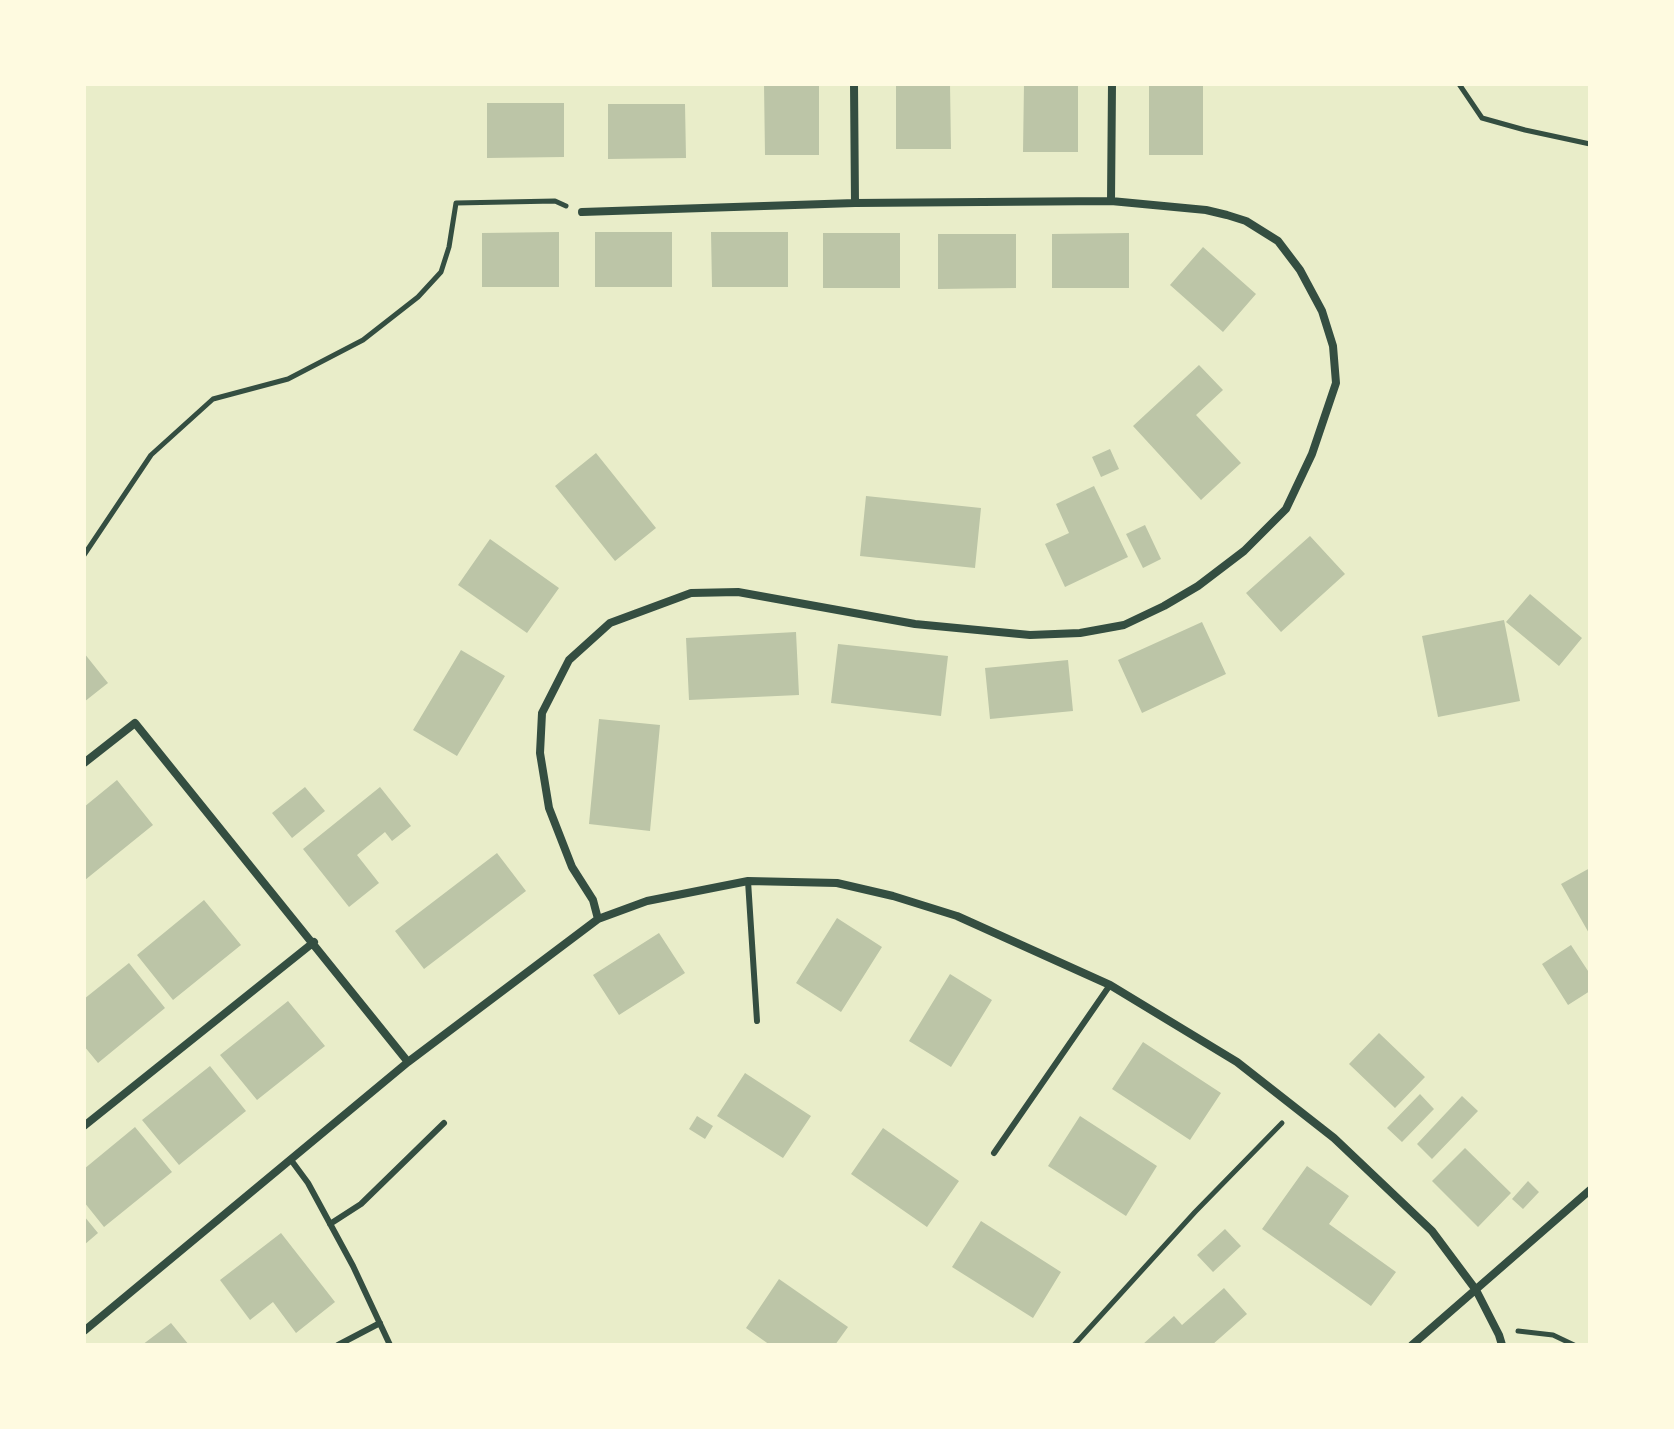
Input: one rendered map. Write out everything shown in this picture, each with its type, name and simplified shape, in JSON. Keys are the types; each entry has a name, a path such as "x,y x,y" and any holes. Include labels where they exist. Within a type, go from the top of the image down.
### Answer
{"street":[{"path":"854,84 855,203"},
{"path":"1111,201 1112,84"},
{"path":"582,212 855,203 1111,201 1206,210 1246,221 1278,241 1300,270 1322,311 1333,346 1336,383 1312,454 1286,509 1244,551 1176,599 1124,625 1080,633 1030,635 915,624 738,592 691,593 610,623 569,660 542,713 540,753 549,808 572,867 593,900 598,919"},
{"path":"84,763 135,723 408,1062"},
{"path":"84,1331 408,1062 598,919 647,901 748,881 837,883 957,916 1110,985 1237,1062 1334,1138 1432,1231 1476,1290 1502,1345"},
{"path":"84,1126 314,942"},
{"path":"1412,1345 1590,1190"}],"lane":[{"path":"748,881 757,1021"},
{"path":"994,1153 1110,985"},
{"path":"330,1224 361,1204 444,1123"},
{"path":"291,1160 308,1183 330,1224 390,1345"},
{"path":"338,1345 380,1323"}],"path":[{"path":"1459,84 1482,118 1590,144"},
{"path":"84,555 151,455 213,399 288,379 363,340 418,297 441,272 449,247 456,203 555,201 582,212"},
{"path":"1074,1345 1195,1212 1297,1108"},
{"path":"1499,1335 1521,1331 1553,1335 1574,1345"}],"building":[{"path":"764,84 819,84 819,155 765,155"},
{"path":"896,84 950,84 951,149 896,149"},
{"path":"1024,84 1078,84 1078,152 1023,152"},
{"path":"1149,84 1203,84 1203,155 1149,155"},
{"path":"487,103 564,103 564,157 487,158"},
{"path":"608,104 685,104 686,158 608,159"},
{"path":"559,232 559,287 482,287 482,233"},
{"path":"595,232 672,232 672,287 595,287"},
{"path":"711,232 788,232 788,287 712,287"},
{"path":"823,233 900,233 900,288 823,288"},
{"path":"1129,233 1129,288 1052,288 1052,234"},
{"path":"938,234 1016,234 1016,288 938,289"},
{"path":"1203,247 1256,294 1223,332 1170,285"},
{"path":"1199,365 1223,390 1196,415 1241,463 1201,500 1133,426"},
{"path":"1110,449 1119,469 1101,477 1092,457"},
{"path":"596,453 656,528 615,561 555,486"},
{"path":"1094,486 1128,557 1065,587 1045,544 1069,533 1056,504"},
{"path":"866,496 981,508 975,568 860,556"},
{"path":"1145,525 1161,559 1143,568 1126,534"},
{"path":"1310,536 1345,574 1281,632 1246,593"},
{"path":"490,539 559,588 527,633 458,585"},
{"path":"1530,594 1582,638 1559,666 1506,622"},
{"path":"1504,620 1520,701 1438,717 1422,636"},
{"path":"1202,622 1226,674 1142,713 1118,660"},
{"path":"796,632 799,695 689,700 686,638"},
{"path":"838,644 948,656 941,716 831,703"},
{"path":"461,650 505,676 457,756 413,730"},
{"path":"84,653 108,683 84,702"},
{"path":"1068,660 1073,711 990,719 985,668"},
{"path":"599,719 660,725 650,831 589,824"},
{"path":"117,780 153,825 85,880 84,807"},
{"path":"305,787 325,811 292,838 272,813"},
{"path":"380,787 411,826 392,841 385,832 357,855 379,883 349,907 303,849"},
{"path":"497,853 526,891 424,969 395,931"},
{"path":"1590,868 1590,935 1561,884"},
{"path":"204,900 241,945 173,1000 137,955"},
{"path":"837,918 882,947 841,1012 796,983"},
{"path":"659,933 685,973 619,1015 593,975"},
{"path":"1571,945 1590,974 1590,991 1568,1005 1542,964"},
{"path":"129,963 165,1008 98,1063 84,1046 84,999"},
{"path":"950,974 992,1000 951,1067 909,1041"},
{"path":"288,1001 325,1046 257,1100 220,1055"},
{"path":"1379,1033 1425,1077 1395,1108 1349,1064"},
{"path":"1143,1042 1221,1093 1190,1140 1112,1089"},
{"path":"210,1066 246,1111 179,1165 142,1120"},
{"path":"745,1073 811,1116 783,1158 717,1116"},
{"path":"1420,1094 1434,1109 1402,1142 1387,1128"},
{"path":"1462,1096 1478,1111 1432,1159 1417,1144"},
{"path":"697,1116 713,1126 705,1139 689,1129"},
{"path":"1080,1116 1157,1166 1126,1216 1048,1166"},
{"path":"135,1127 172,1172 104,1227 84,1202 84,1169"},
{"path":"883,1128 959,1181 927,1227 851,1174"},
{"path":"1465,1148 1511,1193 1478,1227 1432,1181"},
{"path":"1307,1166 1349,1196 1329,1224 1396,1272 1371,1306 1262,1229"},
{"path":"1528,1181 1539,1192 1523,1209 1512,1199"},
{"path":"84,1216 98,1233 84,1245"},
{"path":"981,1221 1061,1272 1033,1318 952,1267"},
{"path":"1225,1229 1241,1246 1213,1272 1197,1255"},
{"path":"281,1233 335,1302 296,1333 273,1302 250,1320 220,1280"},
{"path":"779,1279 848,1327 835,1345 770,1345 746,1328"},
{"path":"1224,1288 1247,1314 1212,1345 1142,1345 1174,1316 1182,1325"},
{"path":"171,1323 189,1345 142,1345"}]}
